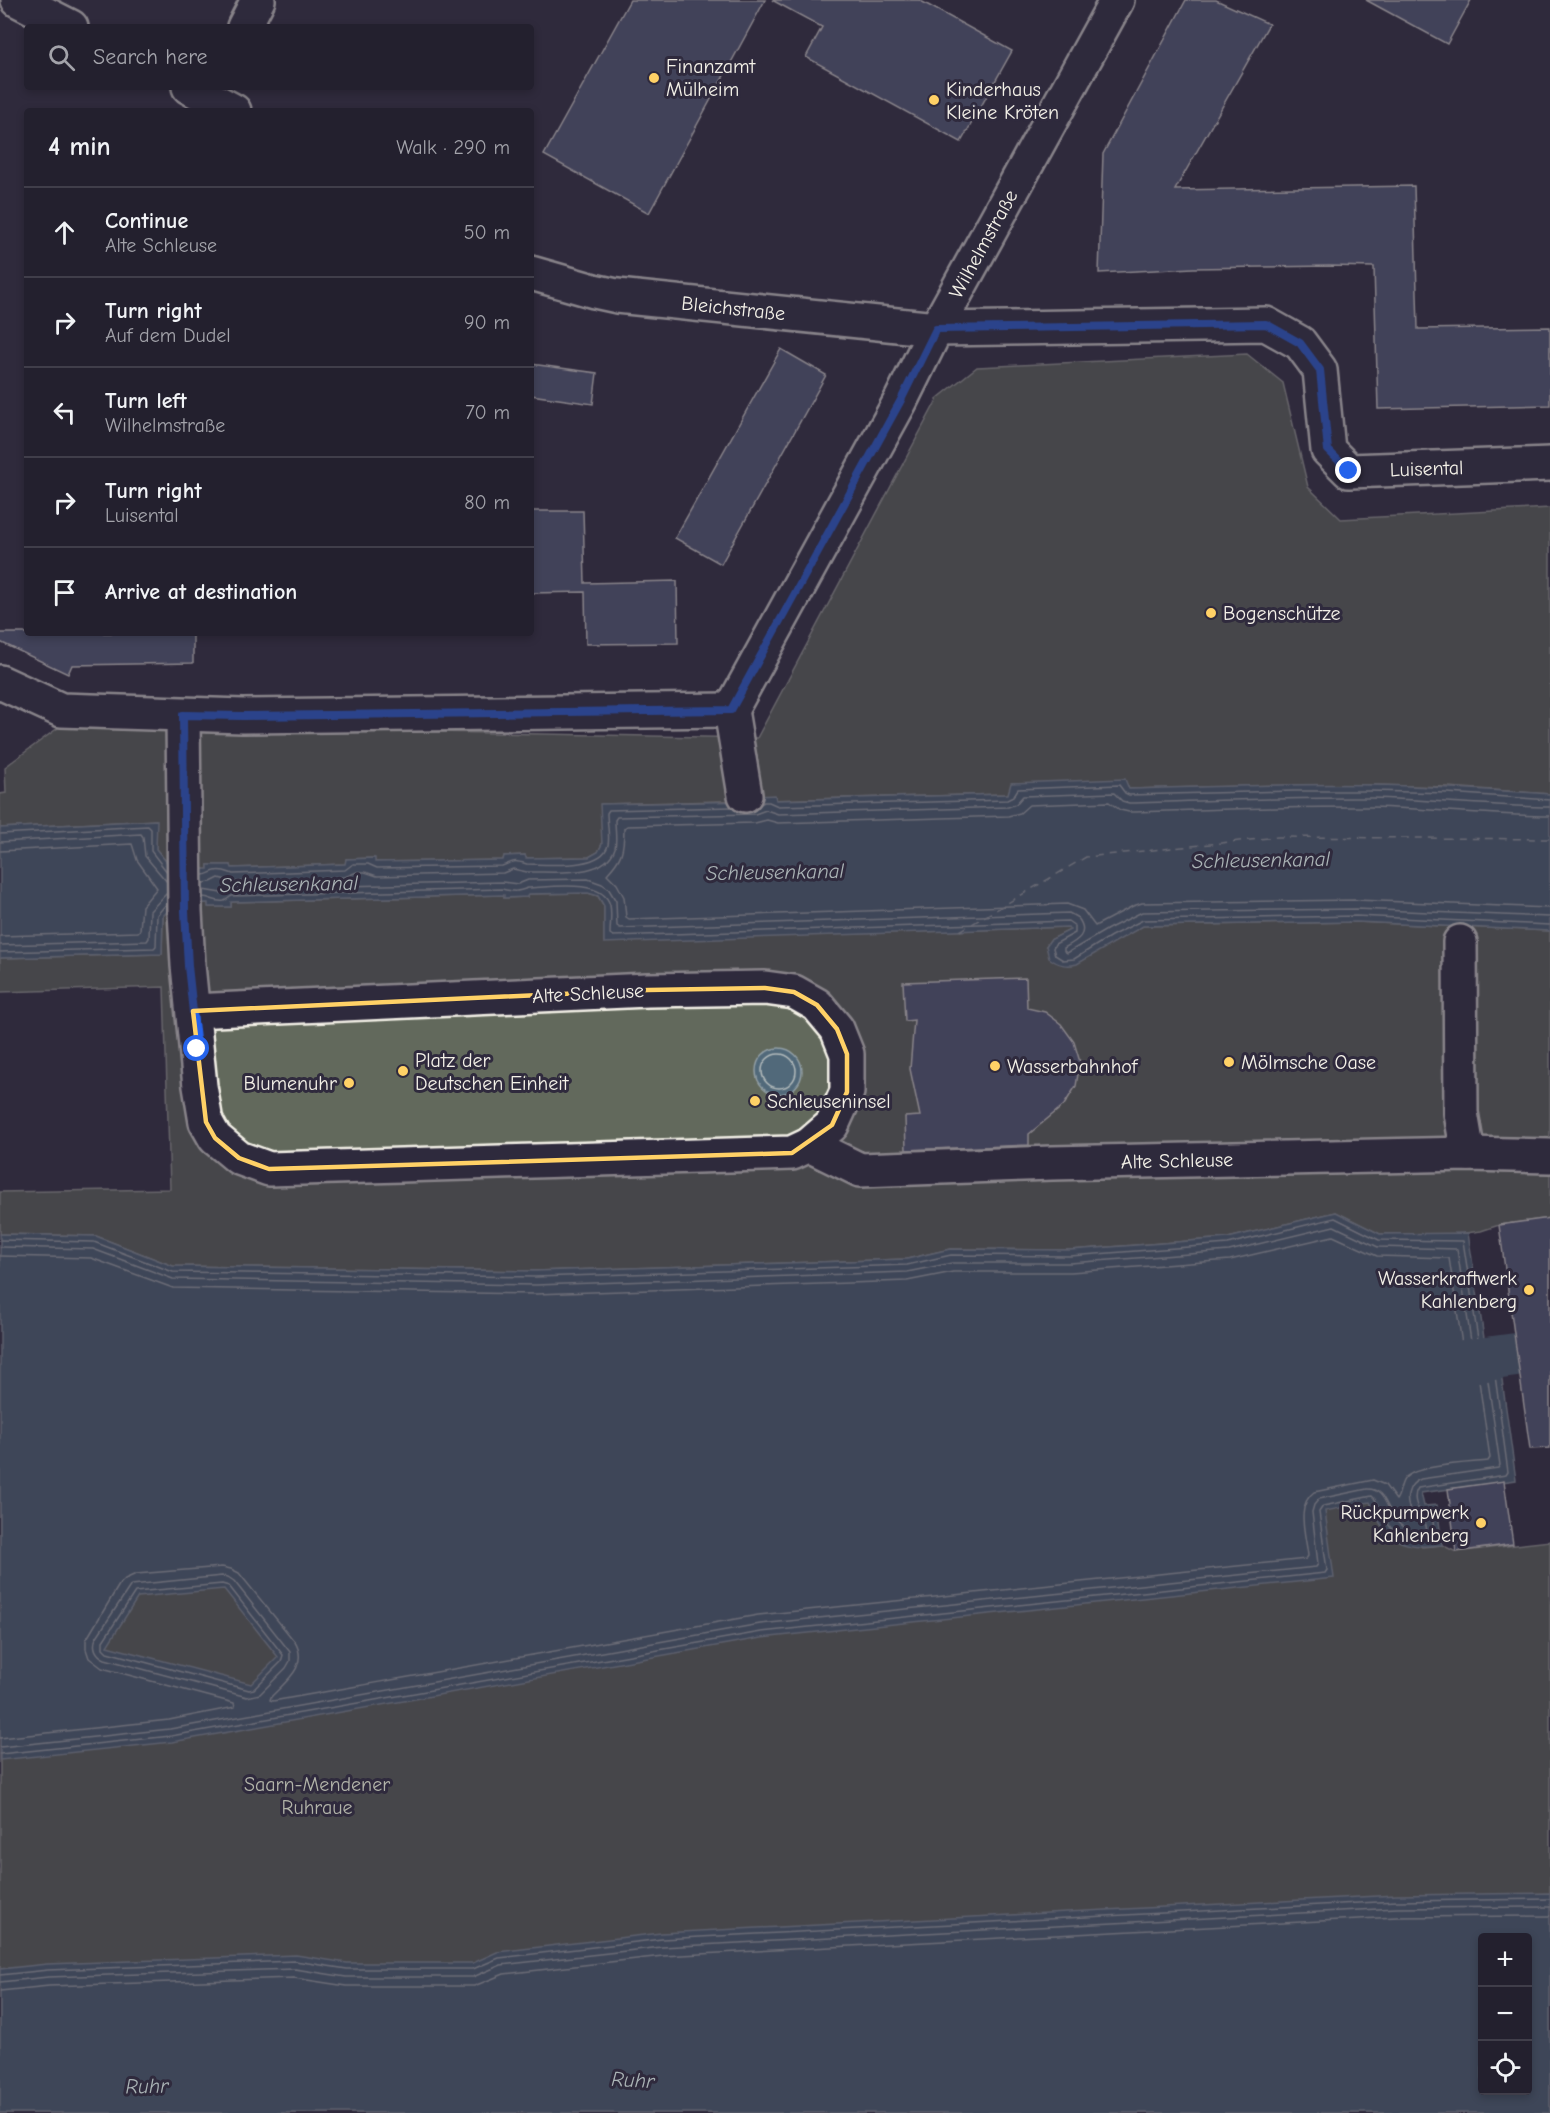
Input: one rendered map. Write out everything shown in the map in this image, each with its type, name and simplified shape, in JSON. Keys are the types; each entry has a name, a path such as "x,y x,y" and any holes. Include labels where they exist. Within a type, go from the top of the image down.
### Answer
{"street":[{"path":"18,0 65,24"},
{"path":"246,24 258,0"},
{"name":"Wilhelmstraße","path":"731,710 901,400 936,329 1118,0"},
{"name":"Bleichstraße","path":"534,274 617,296 936,329"},
{"name":"Luisental","path":"936,329 1266,324 1300,343 1320,370 1328,450 1349,471 1550,464"},
{"path":"2,689 61,710 183,715 731,710 745,795"},
{"name":"Alte Schleuse","path":"183,715 185,911 194,1011 211,1130 239,1158 269,1169 792,1153 809,1145 832,1125 847,1092 847,1054 837,1029 817,1005 794,992 765,988 648,990 194,1011"},
{"path":"1460,942 1461,1113 1468,1154"},
{"name":"Alte Schleuse","path":"809,1145 860,1170 1052,1163 1468,1154 1550,1156"}],"highlighted area":[{"path":"765,988 794,992 817,1005 837,1029 847,1054 847,1092 832,1125 792,1153 269,1169 239,1158 215,1138 206,1122 193,1011 648,990"}],"green space":[{"path":"1247,354 1283,383 1308,487 1341,519 1550,508 1550,794 1447,787 1371,785 1129,789 1012,783 1008,794 601,804 602,844 598,852 589,857 525,858 525,855 504,856 503,860 375,862 374,858 346,859 346,864 231,868 231,865 208,865 208,869 173,870 156,849 156,820 0,828 0,794 6,793 5,767 62,725 757,738 938,398 977,367"},
{"path":"588,893 598,896 604,906 604,942 1068,927 1070,930 1050,940 1046,946 1114,941 1143,926 1356,922 1550,931 1550,1218 1499,1225 1481,1231 1458,1234 1380,1234 1336,1212 1228,1238 1070,1250 950,1249 907,1259 535,1271 173,1266 96,1236 0,1234 0,1192 170,1189 164,987 0,992 0,958 162,954 163,916 174,904 208,903 209,907 231,907 231,902 504,895 504,898 527,897 527,894"},
{"name":"Saarn-Mendener Ruhraue","path":"0,1468 1370,1502 1422,1547 1442,1545 1456,1552 1550,1541 1550,2113 0,2113"}],"water":[{"name":"Schleusenkanal","path":"1125,779 1129,789 1342,785 1439,787 1550,794 1550,931 1356,922 1143,926 1077,964 1066,965 1049,958 1046,946 1050,940 1070,930 1068,927 604,943 604,906 598,896 588,893 528,894 527,897 504,898 504,895 231,902 231,907 208,907 208,903 174,904 163,916 162,954 0,958 0,828 157,820 156,849 173,870 208,869 208,865 231,865 232,868 345,864 346,859 375,858 375,862 503,860 504,856 525,855 526,858 589,857 598,852 602,844 600,804 755,801 756,796 775,795 776,800 1008,794 1011,783"},
{"path":"779,1048 795,1055 802,1071 795,1087 779,1094 763,1087 756,1071 763,1055"},
{"path":"1336,1212 1380,1234 1468,1233 1484,1338 1496,1337 1516,1480 1421,1493 1424,1506 1437,1505 1442,1545 1416,1546 1392,1537 1379,1521 1370,1502 1325,1511 1334,1578 761,1638 172,1742 0,1760 0,1234 96,1236 173,1266 535,1271 907,1259 950,1249 1070,1250 1228,1238","holes":["224,1589 278,1657 251,1684 107,1646 138,1597"]},
{"name":"Ruhr","path":"1550,1893 1550,2113 0,2113 0,1969 47,1964 296,1955 347,1963 473,1963 497,1952 661,1933 1397,1895"}],"building":[{"name":"Finanzamt Mülheim","path":"630,0 765,0 649,213 544,155"},
{"name":"Kinderhaus Kleine Kröten","path":"772,0 919,0 1012,51 961,142 806,57 822,27"},
{"path":"1186,0 1216,0 1269,24 1175,190 1414,186 1418,329 1550,327 1550,405 1378,409 1374,267 1193,268 1099,273 1103,154"},
{"path":"1366,0 1471,0 1447,44"},
{"path":"781,349 826,375 721,564 675,538"},
{"path":"534,364 597,373 593,404 534,395"},
{"path":"534,511 583,511 585,583 677,581 678,643 586,644 585,592 534,593"},
{"path":"0,633 24,633 24,636 193,636 193,663 72,665 68,674 0,642"},
{"name":"Wasserbahnhof","path":"1026,978 1027,1008 1045,1012 1061,1024 1074,1042 1080,1062 1076,1086 1064,1105 1029,1134 1029,1145 906,1150 905,1117 920,1116 910,1069 914,1020 905,1021 903,982"},
{"name":"Wasserkraftwerk Kahlenberg","path":"1550,1218 1550,1448 1530,1449 1499,1225"},
{"name":"Rückpumpwerk Kahlenberg","path":"1504,1481 1513,1544 1456,1552 1448,1489"}],"waterway":[{"path":"1441,1365 1516,1355"}],"ferry route":[{"path":"960,931 1086,857 1278,837 1550,839"}],"place":[{"name":"Finanzamt Mülheim","path":"654,78"},
{"name":"Kinderhaus Kleine Kröten","path":"934,100"},
{"name":"Bogenschütze","path":"1211,613"},
{"name":"Mölmsche Oase","path":"1229,1062"},
{"name":"Wasserbahnhof","path":"995,1066"},
{"name":"Platz der Deutschen Einheit","path":"403,1071"},
{"name":"Blumenuhr","path":"349,1083"},
{"name":"Schleuseninsel","path":"755,1101"},
{"name":"Wasserkraftwerk Kahlenberg","path":"1529,1290"},
{"name":"Rückpumpwerk Kahlenberg","path":"1481,1523"}],"route":[{"path":"197,1049 185,911 183,715 731,710 901,400 936,329 1266,324 1300,343 1320,370 1328,450 1349,471"}]}
